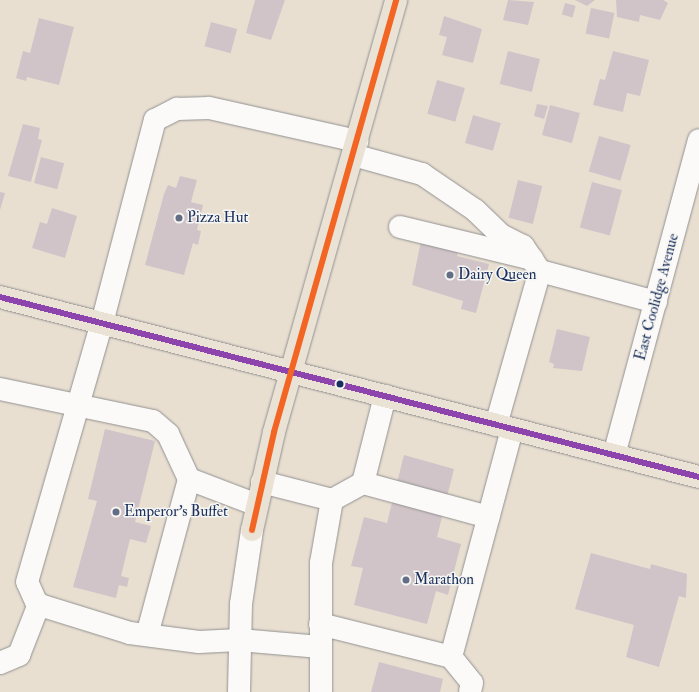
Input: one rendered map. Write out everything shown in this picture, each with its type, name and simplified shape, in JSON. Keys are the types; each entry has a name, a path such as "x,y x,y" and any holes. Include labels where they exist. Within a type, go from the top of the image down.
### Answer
{"main road":[{"path":"252,530 262,482 396,0"},
{"path":"0,297 699,477"}],"street":[{"path":"320,647 239,640 199,642 147,635 39,604 27,582 76,407 102,323 155,120 177,108 209,108 355,148 422,174 474,210 502,235 523,246 536,265 488,517 451,657"},
{"name":"East Coolidge Avenue","path":"614,455 699,140"},
{"path":"400,227 536,265 656,302"},
{"path":"1,393 153,421 168,434 189,479 147,635"},
{"path":"362,484 385,396"},
{"path":"189,479 257,505"},
{"path":"262,482 332,500 362,484 488,517"},
{"path":"321,692 321,563 332,500"},
{"path":"239,692 239,640 252,530"},
{"path":"0,663 19,655 39,604"},
{"path":"320,624 451,657 472,683 470,692"}],"building":[{"path":"255,0 285,0 271,40 246,33"},
{"path":"508,0 534,2 528,25 503,20"},
{"path":"575,0 595,0 587,6"},
{"path":"616,0 663,0 668,3 660,20 640,15 639,22 617,17"},
{"path":"565,3 576,6 573,17 562,15"},
{"path":"591,8 614,13 609,38 586,33"},
{"path":"444,16 482,29 473,63 442,55 447,37 439,35"},
{"path":"39,18 74,27 59,85 27,77 26,81 16,78 23,51 30,53"},
{"path":"211,22 237,29 231,53 205,46"},
{"path":"508,51 540,59 532,92 500,84"},
{"path":"613,51 649,60 640,96 627,93 623,112 593,105 600,79 605,80"},
{"path":"437,80 465,88 455,122 427,114"},
{"path":"537,104 548,106 544,119 534,116"},
{"path":"550,105 580,113 572,143 542,135"},
{"path":"473,115 501,123 493,151 465,143"},
{"path":"23,124 40,128 38,139 42,140 31,182 8,176"},
{"path":"599,136 631,145 621,181 589,172"},
{"path":"41,157 64,163 57,189 34,183"},
{"name":"Pizza Hut","path":"180,176 197,180 191,202 203,205 197,230 201,231 198,245 193,243 184,275 145,265 164,194 168,185 176,188"},
{"path":"518,180 542,186 533,224 509,218"},
{"path":"592,182 622,190 610,235 580,227"},
{"path":"0,192 5,193 0,210"},
{"path":"52,208 77,216 65,258 32,248 40,222 47,224"},
{"name":"Dairy Queen","path":"421,241 458,250 457,256 489,264 476,313 461,309 463,301 412,285"},
{"path":"557,329 590,337 582,371 553,368 554,364 549,362"},
{"name":"Emperor's Buffet","path":"105,429 155,441 135,522 151,526 146,543 130,539 121,576 129,578 127,587 119,585 116,598 73,587 97,501 88,499"},
{"name":"Marathon","path":"404,455 454,469 437,537 461,544 448,595 436,591 427,624 354,605 363,568 351,566 364,517 387,523"},
{"path":"591,553 650,569 651,564 687,574 686,598 679,596 659,667 626,657 634,625 575,609"},
{"path":"379,662 443,679 440,692 371,692"}],"transit line":[{"path":"252,530 274,432 396,0"},
{"path":"0,297 699,477"}],"place":[{"name":"Pizza Hut","path":"179,218"},
{"name":"Dairy Queen","path":"450,275"},
{"name":"Emperor's Buffet","path":"116,512"},
{"name":"Marathon","path":"406,580"}]}
